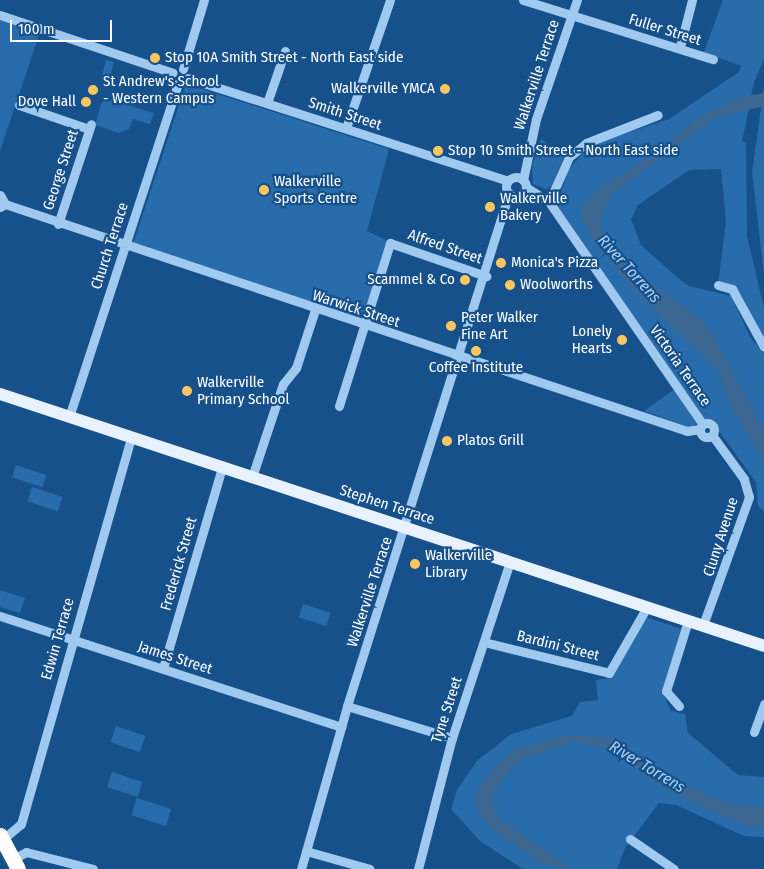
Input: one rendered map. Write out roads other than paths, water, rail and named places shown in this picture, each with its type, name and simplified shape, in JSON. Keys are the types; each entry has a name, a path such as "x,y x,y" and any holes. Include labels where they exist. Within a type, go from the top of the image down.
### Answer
{"highway":[{"path":"1,837 16,864"}],"main road":[{"name":"Stephen Terrace","path":"0,394 764,646"}],"street":[{"path":"0,15 173,74 178,83 188,78 183,69 204,0"},
{"path":"346,128 390,0"},
{"name":"Fuller Street","path":"523,0 541,3 570,16 680,47 712,60"},
{"name":"Walkerville Terrace","path":"301,869 347,706 570,16 577,0"},
{"path":"680,47 692,0"},
{"path":"267,103 285,50"},
{"path":"173,74 183,69"},
{"name":"Smith Street","path":"188,78 346,128 516,187"},
{"name":"Church Terrace","path":"69,417 178,83"},
{"name":"George Street","path":"19,105 90,127 58,224"},
{"path":"549,202 569,157 586,142 658,115"},
{"name":"Victoria Terrace","path":"516,187 541,193 549,202 701,426 712,425 712,435"},
{"path":"0,195 3,205"},
{"name":"Warwick Street","path":"3,205 315,310 688,431 701,426"},
{"name":"Alfred Street","path":"363,325 390,243 486,276"},
{"path":"718,285 732,289 764,347"},
{"path":"252,477 283,384 296,368 315,310"},
{"path":"339,406 363,325"},
{"name":"Cluny Avenue","path":"702,626 714,604 749,497 744,478 712,435"},
{"name":"Edwin Terrace","path":"1,837 21,824 72,639 131,437"},
{"name":"Frederick Street","path":"163,668 222,467"},
{"name":"Tyne Street","path":"418,869 452,738 510,562"},
{"name":"Bardini Street","path":"484,642 609,674 647,607"},
{"name":"James Street","path":"0,616 341,727"},
{"path":"679,706 666,691 688,621"},
{"path":"754,732 764,704"},
{"path":"347,706 452,738"},
{"path":"630,839 674,869"},
{"path":"306,851 370,869"},
{"path":"16,864 26,852 93,869"}],"water":[{"name":"River Torrens","path":"764,93 764,106 715,118 612,194 600,218 603,235 623,262 703,321 714,336 764,431 764,461 728,401 718,370 634,291 592,239 581,215 584,204 600,187 654,155 698,118 737,98"},
{"name":"River Torrens","path":"569,735 620,739 647,763 706,795 731,804 764,807 764,828 743,825 706,809 652,781 610,749 576,742 523,758 507,773 491,798 501,820 573,869 542,864 490,828 477,809 475,796 489,772 515,749"}],"place":[{"name":"Stop 10A Smith Street - North East side","path":"155,58"},
{"name":"Walkerville YMCA","path":"445,89"},
{"name":"St Andrew's School - Western Campus","path":"93,90"},
{"name":"Dove Hall","path":"86,102"},
{"name":"Stop 10 Smith Street - North East side","path":"438,151"},
{"name":"Walkerville Sports Centre","path":"264,190"},
{"name":"Walkerville Bakery","path":"490,207"},
{"name":"Monica's Pizza","path":"501,263"},
{"name":"Scammel & Co","path":"465,280"},
{"name":"Woolworths","path":"510,285"},
{"name":"Peter Walker Fine Art","path":"451,326"},
{"name":"Lonely Hearts","path":"622,340"},
{"name":"Coffee Institute","path":"476,351"},
{"name":"Walkerville Primary School","path":"187,391"},
{"name":"Platos Grill","path":"447,441"},
{"name":"Walkerville Library","path":"415,564"}]}
